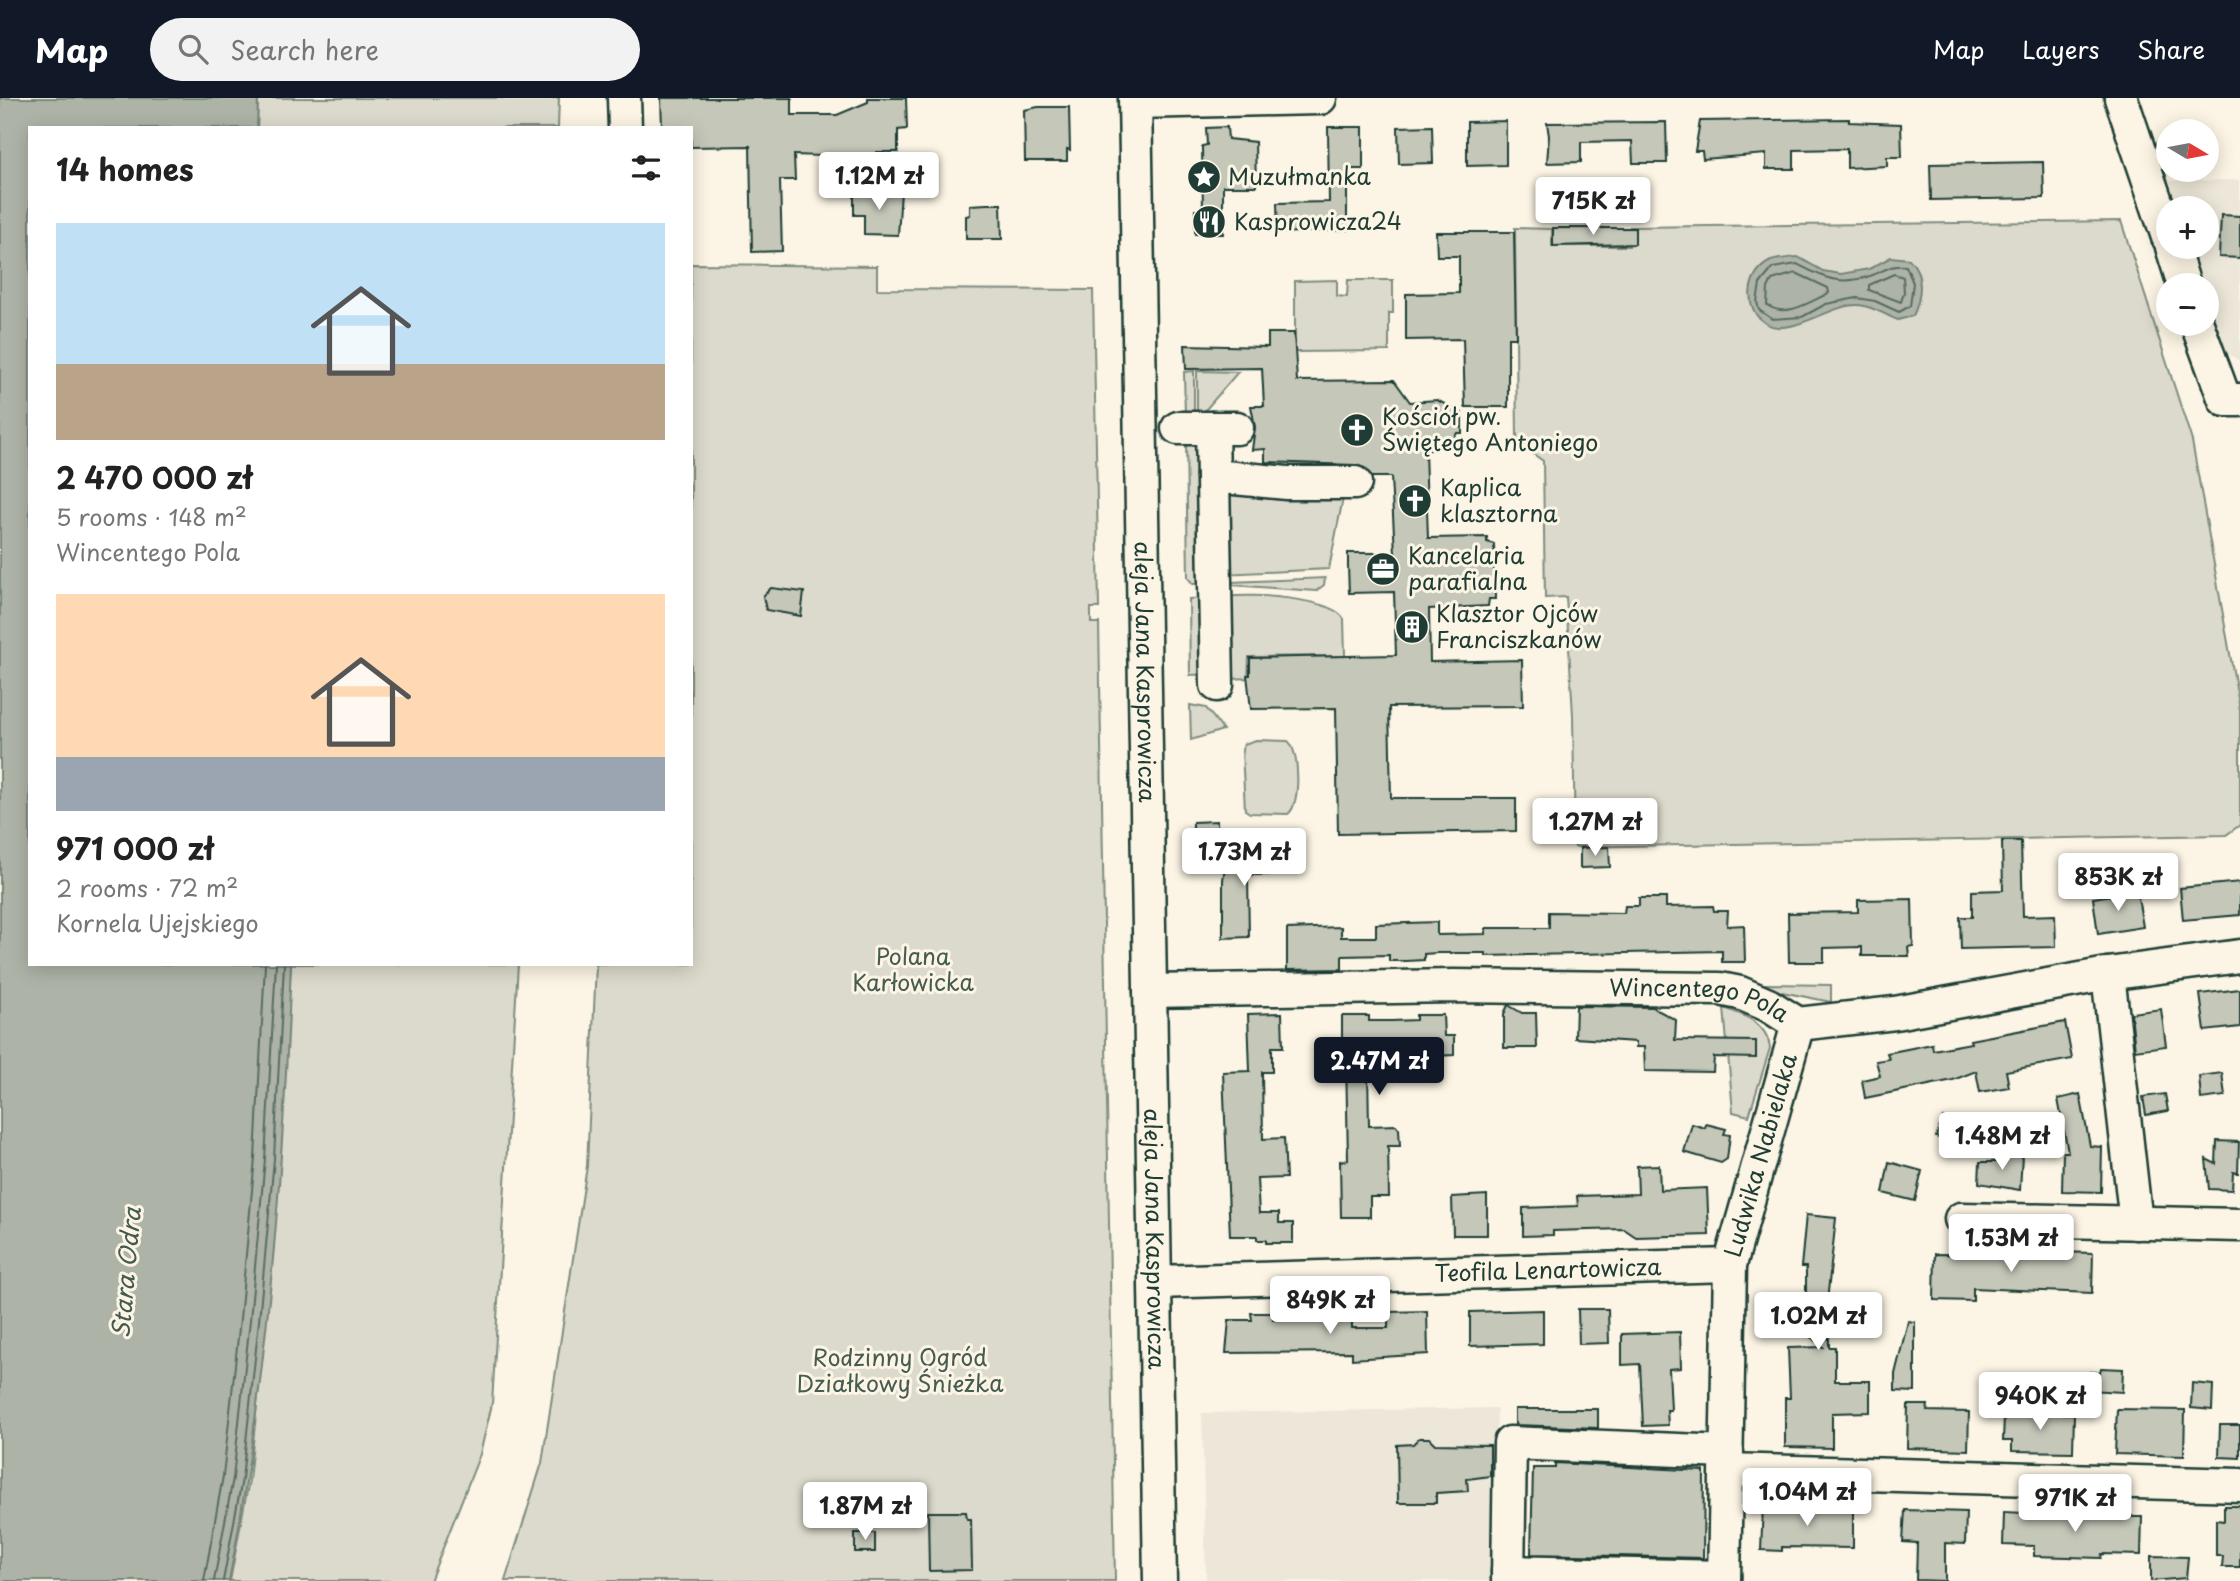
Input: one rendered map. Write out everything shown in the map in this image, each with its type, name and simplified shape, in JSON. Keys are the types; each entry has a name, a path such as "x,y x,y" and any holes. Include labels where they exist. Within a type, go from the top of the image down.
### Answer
{"street":[{"path":"624,98 625,126"},
{"path":"1135,100 1320,98"},
{"path":"2121,98 2156,202"},
{"name":"aleja Jana Kasprowicza","path":"1135,100 1160,1581"},
{"path":"2204,336 2227,375 2225,400 2240,400"},
{"path":"1178,428 1225,428 1213,476 1217,685"},
{"path":"1213,476 1287,483 1355,483"},
{"name":"Wincentego Pola","path":"1150,991 1454,986 1720,989 1759,1001 1798,1024 1895,1013 2108,974 2240,956"},
{"path":"2108,974 2136,1223"},
{"name":"Ludwika Nabielaka","path":"1724,1579 1730,1265 1798,1024"},
{"path":"1961,1219 2240,1225"},
{"name":"Teofila Lenartowicza","path":"1156,1282 1730,1265"},
{"path":"1724,1579 1508,1577 1510,1443 1727,1461 2240,1485"}],"shaded area":[{"path":"2240,180 2240,361 2226,353 2217,336 2219,273 2196,273 2191,259 2219,259 2219,196 2170,196 2164,182"},
{"path":"1497,1408 1494,1581 1206,1581 1202,1413"}],"green space":[{"path":"258,98 559,98 558,126 257,126"},
{"path":"2121,221 2192,441 2240,710 2240,825 2226,835 1575,847 1573,715 1566,597 1545,598 1543,461 1517,442 1515,228 1552,229 1552,246 1629,246 1630,227"},
{"path":"693,264 877,266 877,289 1093,290 1099,608 1091,608 1091,623 1099,623 1115,1581 505,1581 542,1463 587,1166 596,966 693,966"},
{"path":"1337,280 1337,296 1347,297 1348,280 1393,280 1393,313 1389,313 1389,351 1295,352 1295,281"},
{"path":"1194,371 1194,416 1185,416 1184,372"},
{"path":"1197,371 1238,372 1202,414 1197,411"},
{"path":"1205,438 1200,584 1193,584 1188,578 1186,439"},
{"path":"1221,484 1343,498 1329,569 1222,574"},
{"path":"1325,578 1324,585 1316,591 1232,585 1231,582"},
{"path":"1228,597 1290,599 1324,606 1337,612 1344,619 1345,656 1249,657 1248,678 1231,679"},
{"path":"1210,598 1211,674 1190,675 1189,599"},
{"path":"1190,705 1206,708 1223,730 1191,740"},
{"path":"1256,740 1288,741 1292,747 1297,766 1297,790 1288,814 1250,813 1245,810 1242,750 1244,744"},
{"path":"291,966 518,966 492,1404 480,1454 430,1581 230,1581 249,1480 266,1321"},
{"path":"1764,984 1831,985 1831,1002 1767,989"},
{"path":"1724,1008 1754,1021 1768,1039 1770,1048 1749,1116 1733,1112"}],"water":[{"name":"Stara Odra","path":"0,98 258,98 257,126 28,126 28,966 291,966 272,1274 243,1505 229,1581 0,1581"},
{"path":"1798,257 1823,271 1841,274 1869,269 1891,257 1909,259 1917,272 1920,286 1913,316 1898,320 1858,305 1847,306 1786,327 1765,323 1753,309 1751,300 1750,291 1756,273 1771,261"}],"building":[{"path":"661,98 792,98 792,115 837,115 868,102 868,98 906,98 907,129 898,130 898,152 877,152 876,158 794,155 795,180 780,180 782,251 752,252 750,146 693,147 693,126 662,126"},
{"path":"1069,107 1070,150 1067,149 1067,161 1025,161 1024,110"},
{"path":"1849,119 1849,122 1901,124 1902,157 1887,157 1887,166 1847,168 1847,149 1794,150 1794,169 1766,169 1766,154 1703,159 1702,151 1695,151 1700,121"},
{"path":"1506,121 1506,165 1467,166 1467,122"},
{"path":"1666,122 1667,163 1633,163 1632,141 1581,142 1581,162 1547,163 1547,123"},
{"path":"1432,126 1433,163 1399,164 1398,127"},
{"path":"1227,127 1228,139 1255,142 1256,186 1223,186 1223,234 1195,234 1195,210 1203,210 1202,146 1207,145 1206,128"},
{"path":"1328,127 1363,127 1363,169 1347,169 1347,230 1278,233 1277,203 1329,202"},
{"path":"2043,162 2044,198 1931,200 1930,164"},
{"path":"901,192 898,235 864,234 864,215 854,215 854,193"},
{"path":"1001,204 1002,239 966,239 966,216 970,215 970,205"},
{"path":"2221,215 2240,216 2240,258 2219,257"},
{"path":"1553,228 1635,228 1635,244 1553,246"},
{"path":"1436,232 1514,232 1516,338 1508,338 1508,407 1465,407 1463,339 1406,340 1406,294 1459,293 1459,256 1437,256"},
{"path":"1268,333 1294,333 1297,381 1394,380 1410,402 1437,400 1462,413 1462,433 1457,433 1451,443 1443,447 1425,451 1428,538 1487,537 1487,542 1494,544 1495,599 1489,599 1488,606 1429,609 1430,662 1522,660 1523,706 1389,707 1391,798 1516,798 1516,831 1338,834 1336,708 1251,709 1247,675 1250,675 1250,658 1396,655 1394,592 1349,593 1348,566 1348,553 1395,553 1391,477 1372,477 1365,468 1355,465 1265,462 1265,449 1252,450 1255,427 1251,406 1264,406 1262,368 1186,369 1185,345 1268,347"},
{"path":"771,588 804,592 801,616 766,610 763,596"},
{"path":"1217,821 1218,852 1193,853 1193,822"},
{"path":"2002,841 2021,841 2023,916 2055,915 2056,947 1961,949 1960,917 1972,917 1972,891 2003,890"},
{"path":"1609,847 1610,867 1580,868 1580,848"},
{"path":"1227,854 1286,854 1286,874 1248,875 1249,937 1223,938 1223,880"},
{"path":"2240,882 2240,915 2183,920 2180,888"},
{"path":"2137,891 2143,927 2098,934 2093,898"},
{"path":"1639,898 1666,898 1666,907 1713,906 1714,911 1728,911 1727,926 1744,925 1745,962 1722,962 1722,951 1486,956 1486,953 1437,953 1424,954 1424,960 1406,961 1389,961 1389,955 1342,956 1342,969 1287,970 1287,929 1341,927 1341,937 1376,937 1376,924 1437,922 1437,935 1486,934 1486,928 1549,928 1549,912 1624,913 1625,906 1639,906"},
{"path":"1912,899 1913,946 1908,947 1909,956 1862,956 1862,947 1824,948 1824,962 1789,962 1788,913 1858,912 1858,900"},
{"path":"2240,989 2240,1027 2205,1031 2200,994"},
{"path":"1508,1005 1522,1013 1536,1013 1537,1048 1504,1048 1504,1014"},
{"path":"1576,1006 1652,1007 1676,1020 1675,1040 1756,1041 1756,1058 1714,1057 1713,1072 1645,1071 1644,1047 1636,1047 1636,1042 1575,1038"},
{"path":"2161,1009 2166,1046 2135,1050 2131,1013"},
{"path":"1282,1013 1283,1047 1272,1047 1272,1072 1262,1072 1263,1139 1284,1138 1286,1178 1257,1179 1259,1213 1279,1213 1279,1223 1293,1223 1293,1243 1266,1243 1266,1240 1257,1240 1257,1236 1230,1236 1223,1072 1250,1071 1248,1014"},
{"path":"1416,1015 1443,1015 1444,1036 1454,1036 1454,1055 1434,1056 1435,1067 1368,1068 1369,1126 1396,1125 1399,1129 1400,1146 1388,1146 1389,1197 1370,1197 1370,1217 1341,1217 1340,1161 1348,1160 1346,1058 1342,1058 1342,1016 1369,1016 1369,1021 1392,1021 1416,1020"},
{"path":"2065,1022 2072,1059 2006,1071 2009,1087 1980,1092 1976,1071 1953,1080 1865,1098 1862,1080 1880,1076 1876,1061 1889,1059 1887,1053 1932,1044 1933,1050 1971,1043 1970,1040"},
{"path":"2222,1073 2225,1096 2201,1099 2199,1076"},
{"path":"2080,1094 2090,1146 2102,1147 2101,1192 2062,1191 2063,1152 2068,1152 2058,1099"},
{"path":"2165,1094 2168,1111 2146,1115 2143,1097"},
{"path":"1943,1118 1963,1126 1956,1146 1936,1137"},
{"path":"1692,1124 1726,1129 1724,1134 1730,1135 1727,1159 1721,1163 1684,1152"},
{"path":"2217,1141 2239,1142 2238,1173 2233,1172 2232,1190 2209,1189 2206,1159 2216,1164"},
{"path":"2000,1154 2022,1155 2020,1190 1979,1183 1980,1162 2000,1162"},
{"path":"1889,1162 1922,1171 1915,1201 1883,1193"},
{"path":"1659,1165 1660,1190 1707,1188 1709,1235 1636,1237 1624,1229 1553,1231 1553,1235 1523,1236 1523,1208 1578,1206 1577,1196 1638,1194 1637,1166"},
{"path":"1487,1195 1487,1235 1453,1235 1452,1197"},
{"path":"1806,1215 1836,1218 1828,1292 1829,1347 1835,1347 1835,1381 1870,1381 1870,1412 1832,1413 1832,1448 1785,1447 1785,1398 1790,1398 1788,1348 1823,1347 1790,1320 1790,1305 1806,1305 1806,1267 1801,1267"},
{"path":"2057,1252 2093,1253 2092,1293 1973,1288 1973,1301 1934,1300 1935,1254 2057,1255"},
{"path":"1578,1309 1608,1309 1609,1343 1579,1344"},
{"path":"1543,1310 1543,1344 1470,1346 1470,1312"},
{"path":"1427,1311 1428,1354 1352,1359 1352,1352 1226,1353 1229,1320 1252,1320 1251,1313 1273,1313 1273,1320 1345,1314 1345,1318 1352,1318 1352,1328 1388,1328 1388,1312"},
{"path":"1908,1321 1915,1322 1915,1392 1895,1391 1895,1374"},
{"path":"1680,1332 1681,1368 1669,1369 1671,1410 1667,1410 1668,1425 1643,1426 1640,1364 1622,1365 1622,1334"},
{"path":"2101,1368 2123,1369 2122,1392 2089,1390 2090,1372 2100,1372"},
{"path":"2192,1383 2213,1385 2212,1410 2191,1408"},
{"path":"1908,1405 1928,1405 1927,1411 1969,1412 1968,1450 1907,1448"},
{"path":"1515,1409 1598,1409 1598,1428 1515,1425"},
{"path":"2117,1409 2185,1410 2184,1456 2115,1454"},
{"path":"2022,1412 2074,1414 2073,1452 2012,1451 2012,1441 2003,1441 2004,1416 2022,1417"},
{"path":"2220,1425 2240,1425 2240,1458 2219,1457"},
{"path":"1419,1438 1429,1438 1435,1444 1490,1445 1490,1476 1467,1479 1468,1491 1436,1493 1436,1503 1398,1503 1397,1445 1413,1444"},
{"path":"1555,1463 1704,1471 1703,1558 1531,1554 1533,1468 1555,1468"},
{"path":"2123,1505 2133,1517 2142,1517 2141,1555 2102,1554 2101,1558 2034,1556 2034,1546 2003,1545 2004,1512 2114,1517"},
{"path":"1763,1506 1853,1508 1853,1548 1782,1547 1782,1551 1761,1550"},
{"path":"2224,1506 2240,1506 2240,1567 2222,1567 2223,1556 2216,1556 2216,1520 2224,1521"},
{"path":"1905,1510 1966,1512 1965,1544 1945,1543 1945,1581 1916,1580 1917,1543 1903,1542"},
{"path":"928,1512 966,1512 967,1519 971,1519 972,1570 929,1571"},
{"path":"855,1533 875,1533 875,1552 855,1552"},
{"path":"2151,1556 2188,1557 2186,1578 2151,1581"}],"place":[{"name":"Muzułmanka","path":"1204,177"},
{"name":"Kasprowicza24","path":"1209,222"},
{"name":"Kościół pw. Świętego Antoniego","path":"1357,430"},
{"name":"Kaplica klasztorna","path":"1415,501"},
{"name":"Kancelaria parafialna","path":"1383,569"},
{"name":"Klasztor Ojców Franciszkanów","path":"1412,627"}],"park label":[{"name":"Polana Karłowicka","path":"913,970"},
{"name":"Rodzinny Ogród Działkowy Śnieżka","path":"900,1371"}]}
